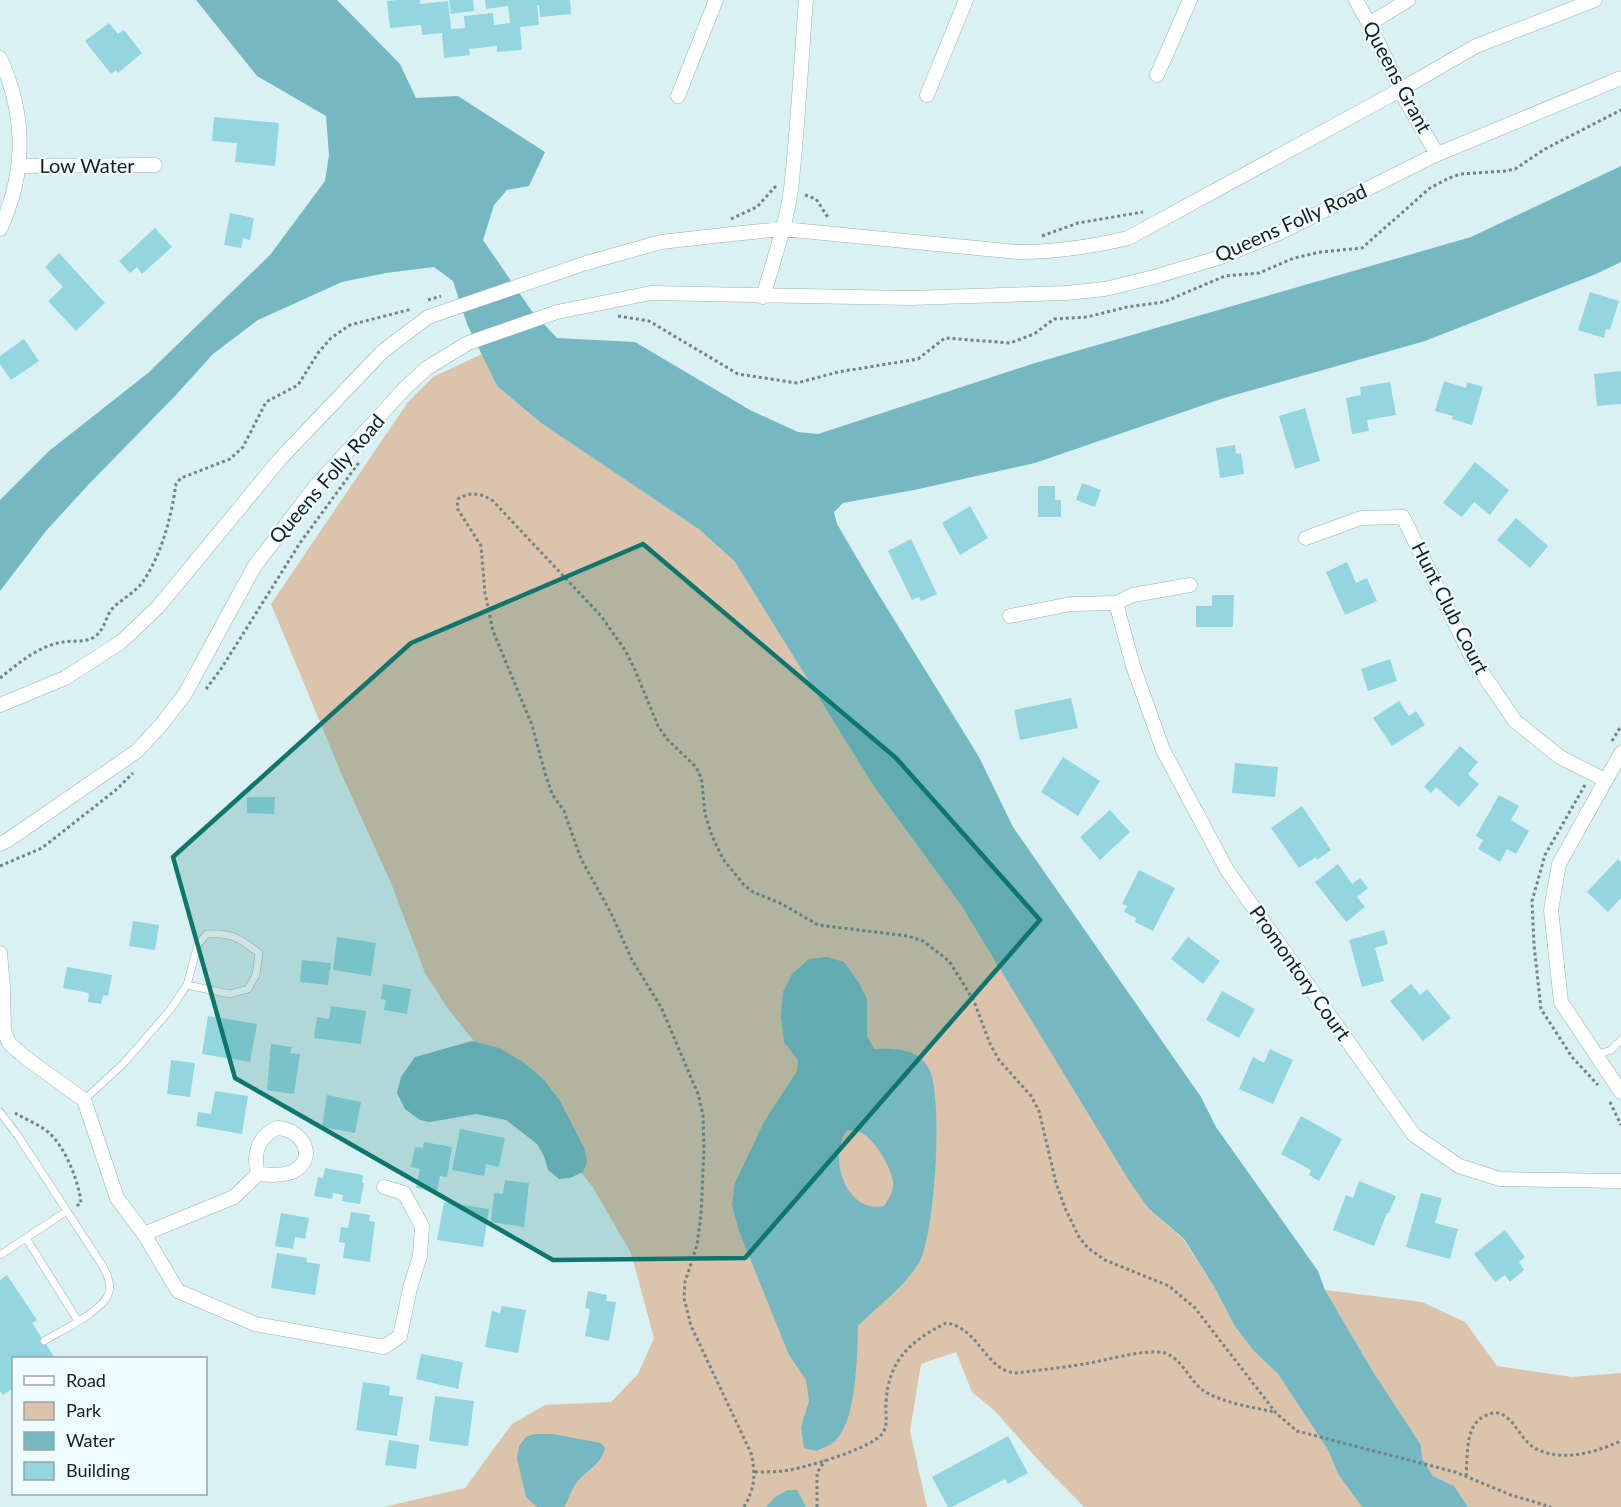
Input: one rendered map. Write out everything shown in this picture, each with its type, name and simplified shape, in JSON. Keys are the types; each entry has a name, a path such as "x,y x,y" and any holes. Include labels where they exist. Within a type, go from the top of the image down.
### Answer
{"street":[{"path":"678,96 716,0"},
{"path":"763,297 783,229 790,190 803,60 806,0 798,0"},
{"path":"927,94 966,0"},
{"path":"1157,75 1190,0"},
{"name":"Queens Grant","path":"1356,0 1400,90 1437,154"},
{"path":"1369,24 1408,0"},
{"path":"0,705 65,678 121,642 158,607 280,459 382,352 449,302 524,284 585,263 661,242 783,229 1017,252 1052,252 1096,246 1128,238 1400,90 1476,46 1595,0"},
{"path":"0,58 16,100 20,125 20,166 15,192 0,229"},
{"name":"Queens Folly Road","path":"0,844 137,751 185,694 254,567 307,497 406,387 427,368 468,343 557,312 651,293 763,297 910,298 1066,293 1105,289 1221,257 1279,233 1437,154 1621,78"},
{"name":"Low Water","path":"20,166 155,165"},
{"name":"Hunt Club Court","path":"1306,538 1361,518 1403,517 1472,658 1515,721 1560,758 1605,780"},
{"path":"1010,616 1071,604 1116,603 1133,595 1190,585"},
{"name":"Promontory Court","path":"1116,603 1133,666 1163,750 1227,870 1414,1135 1459,1166 1500,1179 1621,1181"},
{"path":"1621,753 1559,864 1551,910 1561,1002 1621,1092"},
{"path":"0,953 4,1041 84,1100 117,1198 144,1234 178,1291 255,1324 384,1347 400,1336 410,1288 420,1256 422,1226 404,1193 384,1187"},
{"path":"144,1234 234,1197 258,1174"}],"lane":[{"path":"84,1100 153,1032 187,986 198,944 207,934 224,933 239,938 259,953 256,975 248,989 230,994 187,986"},
{"path":"1596,1055 1611,1050 1621,1040"},
{"path":"0,1112 104,1268 110,1283 109,1294 102,1304 44,1341"},
{"path":"0,1255 67,1211"},
{"path":"26,1238 78,1321"}],"path":[{"path":"730,219 757,207 775,187 816,199 830,221"},
{"path":"1034,237 1054,233 1078,223 1147,212"},
{"path":"426,302 434,297 449,302"},
{"path":"0,678 24,658 45,648 62,642 94,637 104,626 109,613 140,585 156,559 165,533 176,484 181,478 230,459 243,447 266,402 298,386 318,353 331,338 350,325 409,311 417,306"},
{"path":"744,1507 755,1472 751,1453 691,1326 684,1298 685,1282 697,1245 701,1215 704,1115 698,1094 661,1007 632,960 611,913 581,859 564,811 552,794 544,773 532,725 493,631 485,593 481,546 457,508 458,499 464,495 484,494 493,501 601,616 625,650 658,726 667,740 699,772 705,814 712,836 723,859 744,885 753,892 782,903 818,925 909,936 923,941 949,962 974,1001 990,1044 999,1060 1031,1096 1039,1111 1056,1183 1079,1237 1088,1248 1105,1260 1169,1286 1195,1308 1276,1413 1297,1431 1436,1467 1466,1476 1511,1495 1551,1507"},
{"path":"11,1110 48,1132 68,1158 81,1203 67,1211"},
{"path":"755,1472 784,1471 866,1446 884,1431 889,1383 896,1362 905,1349 946,1323 966,1330 998,1367 1007,1372 1016,1373 1085,1364 1149,1352 1164,1353 1174,1358 1195,1383 1205,1391 1218,1397 1276,1413"},
{"path":"1466,1476 1471,1431 1476,1422 1486,1415 1496,1413 1506,1417 1528,1444 1539,1451 1557,1455 1574,1456 1621,1442"},
{"path":"817,1507 817,1473 826,1460"}],"highlighted area":[{"path":"643,544 896,758 1040,920 745,1258 553,1260 235,1078 173,857 411,643"}],"green space":[{"path":"482,354 497,386 541,423 700,530 735,562 873,785 961,905 1148,1208 1183,1239 1216,1290 1234,1325 1253,1350 1278,1374 1328,1450 1338,1474 1362,1507 1084,1507 995,1411 972,1392 956,1352 921,1364 910,1431 927,1507 384,1507 465,1488 512,1424 545,1405 611,1402 638,1374 654,1338 631,1253 592,1186 448,1009 425,973 391,883 342,775 271,604 408,402 433,377"},
{"path":"1325,1290 1422,1302 1465,1322 1497,1366 1572,1377 1621,1373 1621,1507 1468,1507 1454,1486 1433,1476 1422,1458 1421,1445 1372,1370"}],"water":[{"path":"196,0 337,0 400,64 416,98 458,96 545,152 529,186 507,190 494,205 483,240 531,310 557,338 635,342 750,410 798,432 818,434 1035,363 1471,237 1621,166 1621,262 1596,274 1425,341 1224,398 1035,463 843,503 834,512 837,524 874,587 979,757 1013,827 1201,1097 1216,1127 1318,1271 1325,1290 1372,1370 1421,1445 1422,1458 1433,1476 1454,1486 1468,1507 1362,1507 1338,1474 1328,1450 1278,1374 1253,1350 1234,1325 1216,1290 1184,1239 1148,1208 1128,1179 961,905 873,785 735,562 700,530 541,423 497,386 467,324 453,281 434,267 386,273 342,282 258,320 213,354 89,484 46,531 0,591 0,500 49,451 148,373 270,255 325,181 329,155 326,116 257,76"},
{"path":"827,957 844,962 867,999 867,1036 874,1049 906,1051 926,1063 934,1087 936,1110 933,1198 925,1248 913,1272 858,1326 854,1386 848,1417 836,1440 816,1451 804,1448 801,1427 809,1401 806,1380 789,1355 739,1231 732,1205 735,1183 764,1122 797,1071 798,1060 784,1042 781,1016 783,992 792,974 809,959","holes":["847,1130 863,1134 875,1145 886,1162 893,1185 884,1206 871,1206 859,1201 850,1193 844,1181 839,1154 841,1141"]},
{"path":"472,1041 499,1048 523,1062 544,1080 560,1101 584,1148 587,1162 583,1172 570,1178 559,1179 548,1170 537,1144 506,1120 476,1114 430,1122 420,1120 405,1109 397,1093 401,1077 415,1057"},
{"path":"534,1434 553,1434 601,1443 605,1448 597,1463 575,1485 564,1507 537,1507 526,1497 517,1459 519,1446 526,1437"},
{"path":"788,1490 797,1490 806,1507 766,1507 775,1497"}],"building":[{"path":"420,0 420,4 448,1 451,29 465,28 464,16 493,13 494,25 510,23 508,6 486,9 485,0 570,0 571,14 540,17 539,5 537,5 539,25 520,27 522,50 497,52 497,46 469,49 470,55 444,58 442,33 422,35 421,25 390,28 387,1"},
{"path":"449,0 473,0 474,11 451,14"},
{"path":"109,23 118,34 124,30 142,53 118,73 116,70 111,74 85,41"},
{"path":"214,117 279,123 275,166 235,162 237,143 212,141"},
{"path":"230,213 254,218 250,240 243,238 241,248 224,245"},
{"path":"155,228 172,247 142,274 137,267 130,273 119,261"},
{"path":"59,253 105,303 76,331 48,301 63,287 45,267"},
{"path":"1590,292 1619,301 1610,330 1606,329 1604,338 1578,330"},
{"path":"24,339 39,361 11,380 0,364 0,356"},
{"path":"1621,371 1621,404 1597,406 1594,374"},
{"path":"1444,381 1466,388 1467,382 1483,387 1472,425 1435,411"},
{"path":"1390,382 1396,415 1367,420 1369,431 1352,434 1346,398 1361,395 1360,387"},
{"path":"1305,408 1320,461 1295,469 1279,416"},
{"path":"1235,445 1236,454 1241,453 1244,474 1220,478 1216,448"},
{"path":"1475,462 1509,490 1490,515 1474,502 1462,517 1443,503"},
{"path":"1082,483 1101,490 1095,507 1076,500"},
{"path":"1038,486 1055,486 1055,500 1061,500 1061,517 1038,517"},
{"path":"970,506 988,538 960,555 942,523"},
{"path":"1516,518 1548,546 1530,568 1497,540"},
{"path":"911,539 937,594 921,601 919,597 912,600 888,551"},
{"path":"1347,562 1356,583 1367,578 1377,601 1345,615 1326,572"},
{"path":"1212,595 1234,595 1233,627 1196,627 1196,606 1212,606"},
{"path":"1390,659 1397,681 1368,691 1361,669"},
{"path":"1071,698 1078,728 1020,740 1014,710"},
{"path":"1399,701 1409,716 1416,711 1425,725 1392,746 1373,718"},
{"path":"1460,746 1478,762 1468,774 1479,784 1459,807 1436,787 1431,793 1424,787"},
{"path":"1063,757 1100,781 1078,816 1041,792"},
{"path":"1235,763 1278,767 1275,797 1232,793"},
{"path":"1499,795 1519,806 1511,820 1529,831 1516,854 1507,849 1500,862 1478,849 1483,840 1476,836"},
{"path":"247,797 275,797 274,814 247,813"},
{"path":"1302,806 1331,850 1317,860 1316,857 1299,868 1271,828"},
{"path":"1110,810 1130,832 1100,860 1080,837"},
{"path":"1618,859 1621,862 1621,898 1608,912 1587,892"},
{"path":"1338,864 1352,884 1360,878 1368,888 1357,897 1365,907 1346,922 1315,882"},
{"path":"1139,870 1175,888 1153,931 1135,922 1136,918 1124,912 1127,906 1122,904"},
{"path":"133,921 159,925 155,950 129,946"},
{"path":"1384,930 1388,944 1375,948 1384,981 1362,987 1349,940"},
{"path":"337,937 376,943 371,976 333,970"},
{"path":"1188,937 1220,961 1203,984 1171,959"},
{"path":"302,960 331,963 328,985 300,982"},
{"path":"67,967 112,975 108,996 103,995 101,1004 88,1002 89,993 63,988"},
{"path":"383,984 411,989 407,1014 384,1010 386,1000 381,999"},
{"path":"1411,984 1420,995 1427,989 1451,1018 1423,1041 1390,1001"},
{"path":"1222,991 1255,1009 1239,1038 1206,1020"},
{"path":"331,1006 366,1011 361,1044 314,1038 317,1017 329,1019"},
{"path":"208,1016 257,1024 250,1062 202,1054"},
{"path":"271,1044 292,1047 290,1053 300,1054 294,1094 267,1090"},
{"path":"1270,1049 1293,1060 1273,1104 1239,1089 1253,1057 1264,1063"},
{"path":"171,1060 195,1063 190,1097 167,1094"},
{"path":"215,1091 248,1096 242,1134 196,1126 198,1112 211,1114"},
{"path":"327,1095 361,1102 355,1133 322,1127"},
{"path":"1301,1116 1342,1139 1319,1181 1309,1175 1311,1170 1281,1154"},
{"path":"460,1129 505,1138 499,1167 486,1164 484,1176 452,1170"},
{"path":"424,1142 452,1147 447,1177 440,1176 437,1192 416,1188 420,1169 411,1167 415,1147 423,1148"},
{"path":"325,1168 363,1175 362,1183 364,1183 360,1204 342,1201 343,1195 333,1193 332,1199 314,1196 318,1177 323,1178"},
{"path":"505,1180 529,1183 524,1227 491,1222 494,1193 503,1194"},
{"path":"1359,1181 1396,1196 1374,1246 1333,1230 1346,1195 1353,1198"},
{"path":"1421,1193 1442,1198 1435,1223 1458,1229 1450,1259 1406,1247"},
{"path":"444,1202 489,1209 483,1247 437,1240"},
{"path":"351,1212 370,1215 369,1221 375,1222 370,1262 343,1258 345,1243 339,1242 341,1227 348,1228"},
{"path":"281,1213 309,1218 305,1239 295,1237 293,1249 275,1246"},
{"path":"1505,1230 1525,1257 1519,1262 1524,1270 1510,1282 1505,1275 1495,1282 1474,1254"},
{"path":"277,1253 307,1258 306,1262 320,1264 315,1295 271,1288"},
{"path":"7,1275 37,1320 32,1323 54,1357 12,1357 12,1389 3,1395 0,1391 0,1280"},
{"path":"588,1291 607,1295 606,1301 616,1302 609,1341 585,1336 590,1309 585,1308"},
{"path":"502,1306 526,1310 518,1353 485,1347 492,1311 500,1313"},
{"path":"421,1354 463,1362 458,1389 416,1379"},
{"path":"363,1382 390,1386 389,1395 403,1397 397,1436 356,1430"},
{"path":"435,1396 474,1401 468,1446 429,1441"},
{"path":"1008,1436 1028,1473 1008,1484 1005,1479 948,1507 932,1477"},
{"path":"389,1440 419,1445 416,1469 385,1465"}]}
